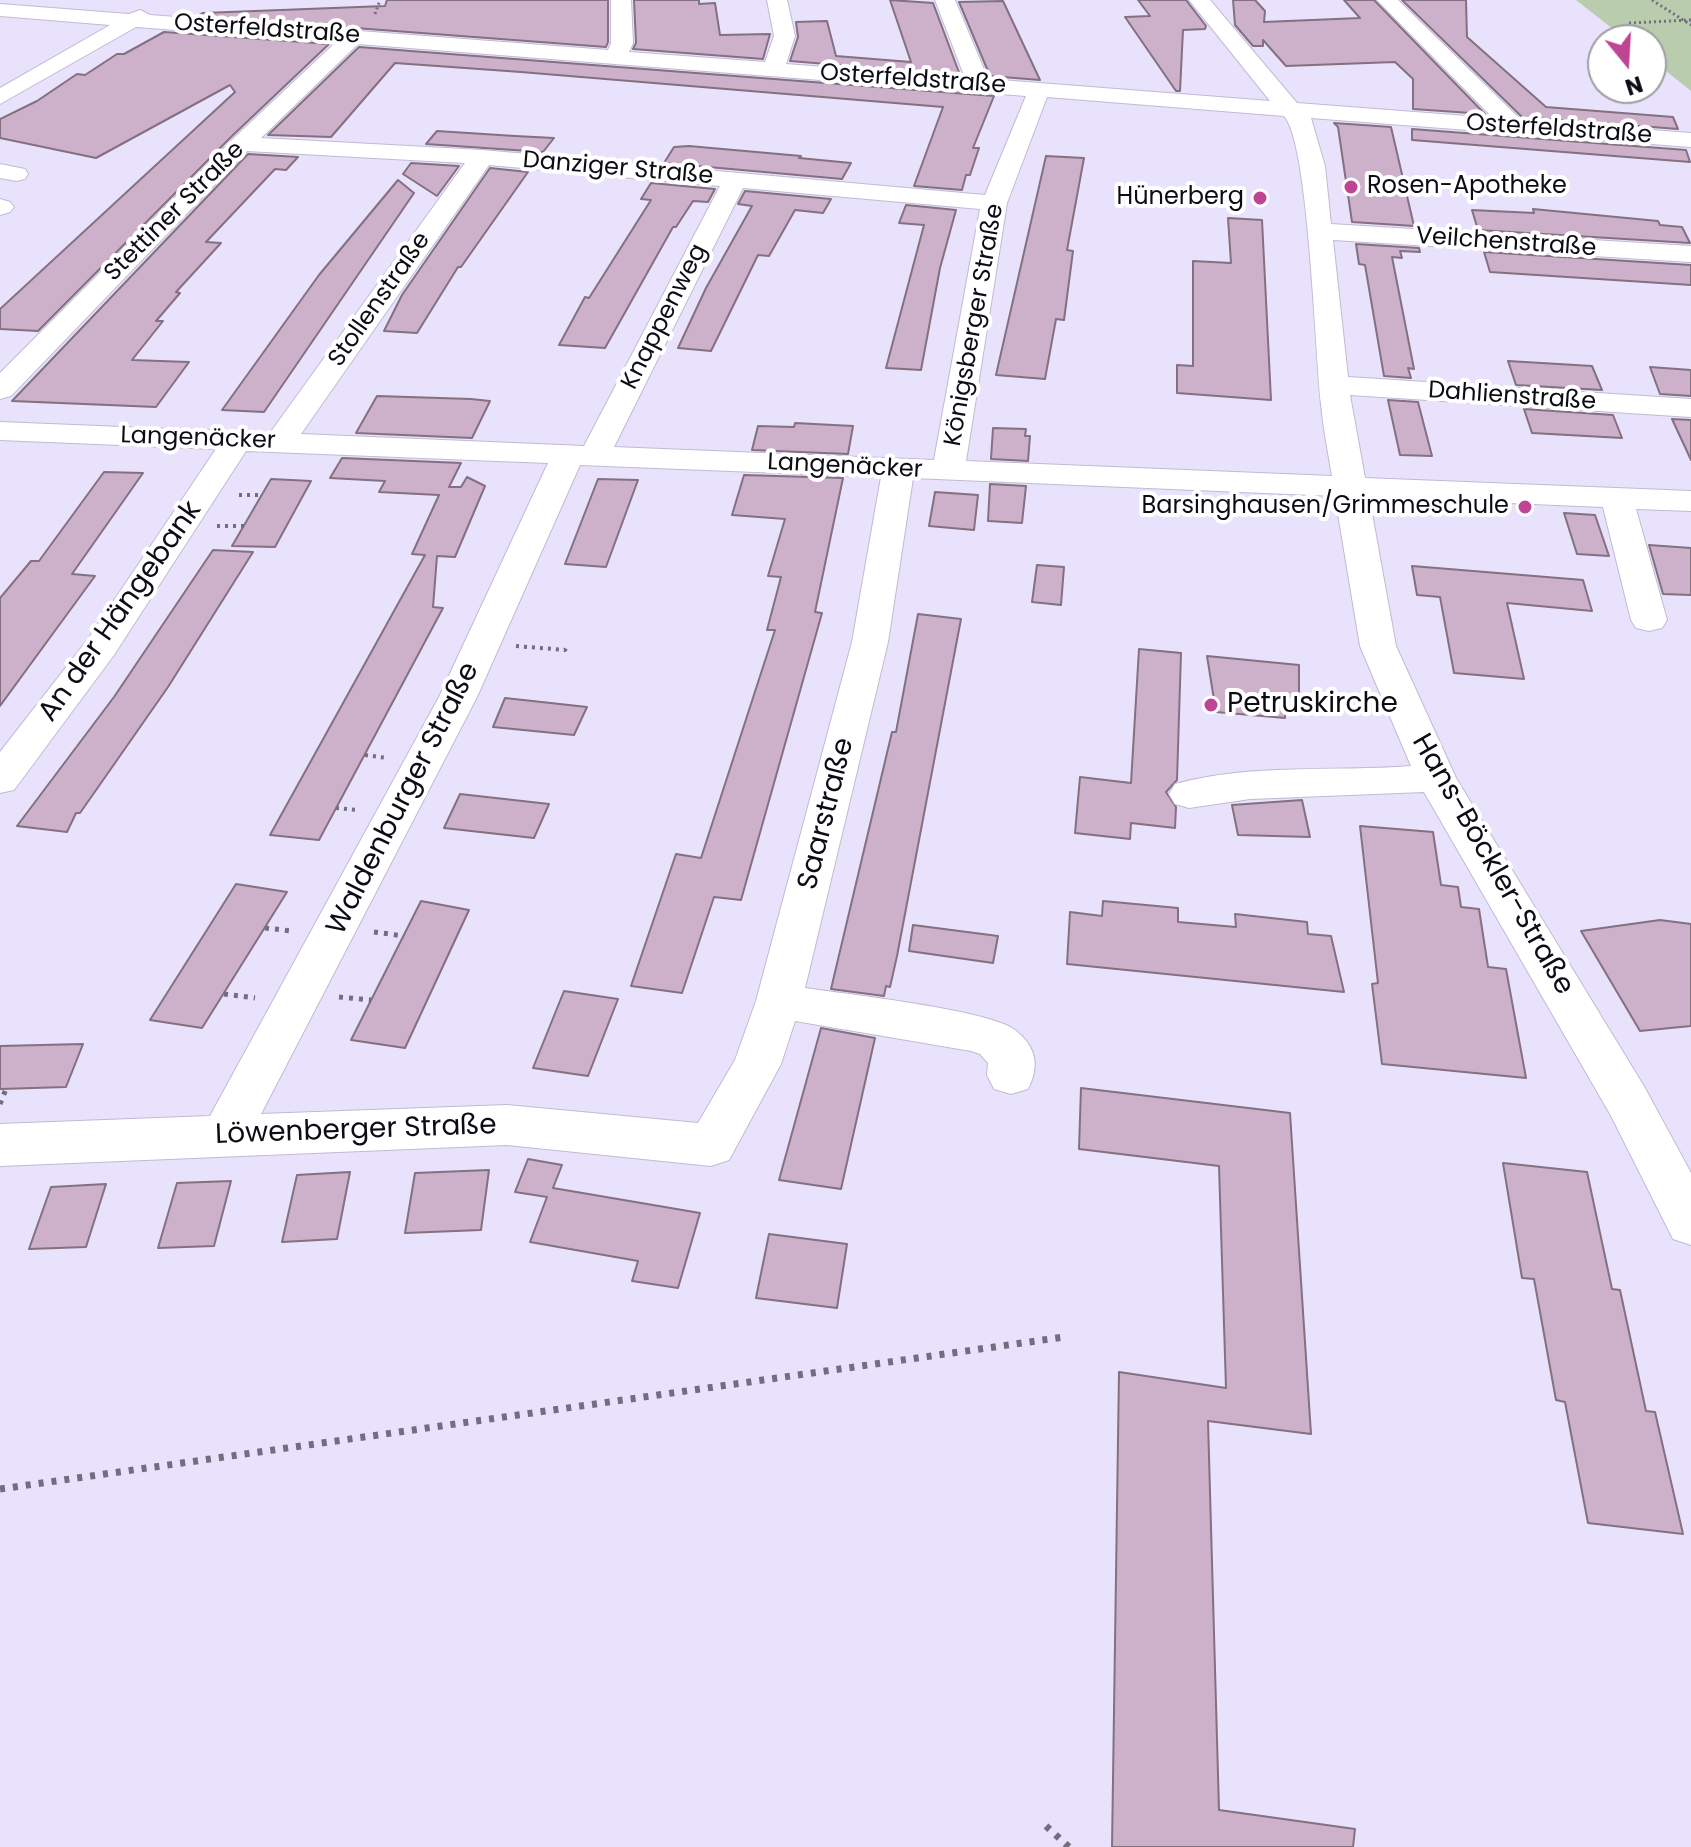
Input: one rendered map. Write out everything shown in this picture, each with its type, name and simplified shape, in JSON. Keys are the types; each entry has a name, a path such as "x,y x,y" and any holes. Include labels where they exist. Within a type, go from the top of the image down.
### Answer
{"street":[{"path":"2,95 171,0"},
{"path":"616,57 622,43 621,0"},
{"path":"772,69 782,54 786,37 777,0"},
{"path":"945,0 979,85"},
{"name":"Hans-Böckler-Straße","path":"1199,0 1301,120 1313,166 1334,385 1378,646 1436,778 1628,1102 1691,1223"},
{"path":"1387,0 1515,127"},
{"name":"Osterfeldstraße","path":"0,10 1691,140"},
{"name":"Stettiner Straße","path":"0,390 241,144 353,37"},
{"name":"Königsberger Straße","path":"948,472 994,203 1039,90"},
{"name":"Danziger Straße","path":"241,144 482,157 994,203"},
{"name":"Stollenstraße","path":"279,443 482,157"},
{"name":"Knappenweg","path":"581,456 736,178"},
{"name":"Veilchenstraße","path":"1321,231 1691,254"},
{"name":"Dahlienstraße","path":"1334,385 1691,408"},
{"name":"Langenäcker","path":"0,431 1691,501"},
{"name":"An der Hängebank","path":"0,780 130,605 237,441"},
{"name":"Waldenburger Straße","path":"225,1135 370,867 581,456"},
{"name":"Saarstraße","path":"711,1145 757,1064 779,1001 870,642 898,469"},
{"path":"1617,499 1649,620"},
{"path":"1189,794 1231,785 1383,783 1436,778"},
{"path":"779,1001 973,1033 997,1041 1012,1058 1011,1075"},
{"name":"Löwenberger Straße","path":"0,1145 507,1125 711,1145"}],"path":[{"path":"1652,0 1691,23"},
{"path":"1629,23 1684,21"},
{"path":"484,644 565,650 568,645"},
{"path":"0,1104 6,1089"},
{"path":"0,1489 1064,1337"},
{"path":"1046,1826 1069,1847"}],"green space":[{"path":"1576,0 1691,0 1691,91 1667,72 1667,24 1607,24"}],"building":[{"path":"387,0 608,0 608,42 606,47 197,16 203,13 385,6"},
{"path":"634,0 699,0 699,4 715,3 720,35 770,34 763,59 633,49 636,43"},
{"path":"890,0 933,3 960,75 790,61 798,37 796,22 827,21 836,56 911,62"},
{"path":"1138,0 1186,0 1206,26 1205,29 1183,30 1180,91 1176,91 1125,17 1150,16"},
{"path":"1233,0 1255,0 1265,11 1264,22 1360,18 1344,0 1374,0 1485,114 1413,109 1413,79 1395,62 1286,66 1263,40 1263,46 1253,46 1235,25"},
{"path":"1402,0 1466,0 1467,37 1546,107 1673,117 1678,129 1522,117"},
{"path":"1003,1 1040,80 990,76 959,2"},
{"path":"164,32 329,44 231,137 38,331 0,329 0,309 235,92 230,85 96,158 0,138 0,119 37,101 77,74 85,75 117,54 124,54"},
{"path":"359,47 994,96 973,148 979,148 962,190 914,186 943,107 521,72 395,63 331,137 268,135"},
{"path":"1334,123 1391,127 1414,226 1352,222 1338,127"},
{"path":"1412,129 1686,150 1690,162 1412,140"},
{"path":"437,131 554,138 543,152 426,144"},
{"path":"674,147 851,163 842,179 664,163"},
{"path":"248,154 298,157 286,170 275,169 206,242 221,243 176,292 180,293 156,321 163,321 132,360 189,362 156,407 12,401"},
{"path":"1046,156 1084,158 1067,250 1073,251 1064,320 1056,319 1045,379 996,375"},
{"path":"411,163 459,166 437,196 403,174"},
{"path":"490,168 528,172 461,267 458,267 417,333 384,331 402,295"},
{"path":"398,180 414,193 264,412 222,410 319,275"},
{"path":"651,183 715,189 708,202 693,201 673,227 605,348 559,345 585,297 589,298 651,200 641,199"},
{"path":"745,191 831,199 823,213 795,210 769,256 758,255 711,351 678,348 706,288 752,206 738,204"},
{"path":"906,205 956,210 940,268 921,370 886,368 924,225 899,223"},
{"path":"1533,209 1658,221 1660,225 1682,227 1690,243 1478,230 1472,210 1534,213"},
{"path":"1228,218 1262,220 1271,400 1177,393 1177,365 1193,366 1193,261 1231,263"},
{"path":"1356,244 1419,248 1420,252 1400,251 1402,258 1392,257 1414,369 1408,368 1411,378 1384,376 1365,265 1359,264"},
{"path":"1484,252 1691,265 1691,285 1490,272"},
{"path":"1508,361 1592,366 1602,390 1516,385"},
{"path":"1650,367 1691,370 1691,396 1660,394"},
{"path":"377,396 490,401 472,438 356,433"},
{"path":"1388,400 1418,402 1432,456 1400,455"},
{"path":"1524,409 1613,415 1622,438 1532,433"},
{"path":"1672,419 1691,420 1691,460"},
{"path":"795,423 853,426 848,454 752,450 758,426 794,427"},
{"path":"993,428 1026,429 1025,436 1030,436 1028,461 991,459"},
{"path":"342,458 461,463 449,487 461,487 467,477 485,486 455,557 437,556 433,607 443,608 319,840 270,835 425,555 412,554 439,495 379,492 385,481 330,478"},
{"path":"104,472 143,473 72,574 95,576 0,706 0,598 31,561 39,561"},
{"path":"744,475 843,478 815,612 822,613 741,900 714,897 682,993 631,986 676,854 701,858 775,630 767,630 781,577 768,576 785,519 732,515"},
{"path":"271,479 311,481 275,547 232,546"},
{"path":"598,479 638,480 606,567 565,564"},
{"path":"990,484 1026,486 1022,523 988,521"},
{"path":"935,492 978,495 974,530 929,526"},
{"path":"1564,513 1595,515 1609,556 1577,554"},
{"path":"1649,545 1691,548 1691,595 1663,594"},
{"path":"213,550 253,552 168,687 80,813 76,813 67,832 17,826 114,697"},
{"path":"1037,565 1064,567 1061,605 1032,602"},
{"path":"1412,566 1583,580 1592,611 1507,603 1524,679 1454,673 1440,597 1417,595"},
{"path":"918,614 961,619 890,987 886,986 884,996 831,989 892,732 896,732"},
{"path":"1139,649 1181,653 1177,780 1166,792 1176,807 1175,828 1131,823 1130,839 1075,833 1080,777 1131,783"},
{"path":"1207,656 1299,665 1299,697 1286,696 1285,718 1216,712"},
{"path":"505,698 587,707 574,735 493,727"},
{"path":"460,794 549,804 534,838 444,828"},
{"path":"1302,800 1310,837 1238,835 1232,805"},
{"path":"1360,826 1433,832 1441,885 1458,887 1461,907 1479,909 1488,967 1506,969 1526,1078 1382,1064 1372,984 1378,983"},
{"path":"236,884 287,892 202,1028 150,1020"},
{"path":"421,901 469,910 405,1048 351,1040"},
{"path":"1103,901 1178,908 1178,922 1236,927 1235,914 1307,922 1308,934 1331,936 1344,992 1067,964 1070,912 1102,916"},
{"path":"1660,920 1691,924 1691,1026 1640,1031 1581,931"},
{"path":"913,925 998,936 993,963 909,951"},
{"path":"564,991 618,999 588,1076 533,1068"},
{"path":"821,1028 875,1038 841,1189 779,1180"},
{"path":"83,1044 66,1087 0,1089 0,1046"},
{"path":"1081,1088 1290,1113 1311,1434 1208,1421 1219,1810 1355,1829 1353,1847 1112,1847 1119,1372 1226,1388 1219,1166 1079,1149"},
{"path":"528,1159 562,1165 553,1188 700,1213 678,1288 632,1281 638,1261 530,1242 547,1197 515,1192"},
{"path":"1503,1163 1587,1172 1612,1289 1620,1290 1646,1411 1655,1412 1683,1534 1588,1523 1565,1402 1556,1400 1534,1279 1522,1278"},
{"path":"489,1170 481,1230 405,1233 415,1173"},
{"path":"350,1172 337,1239 282,1242 297,1175"},
{"path":"231,1181 214,1246 158,1248 177,1183"},
{"path":"106,1184 86,1247 29,1249 51,1187"},
{"path":"769,1234 847,1244 837,1308 756,1298"}],"place":[{"name":"Rosen-Apotheke","path":"1351,187"},
{"name":"Hünerberg","path":"1260,198"},
{"name":"Barsinghausen/Grimmeschule","path":"1525,507"},
{"name":"Petruskirche","path":"1211,705"}]}
